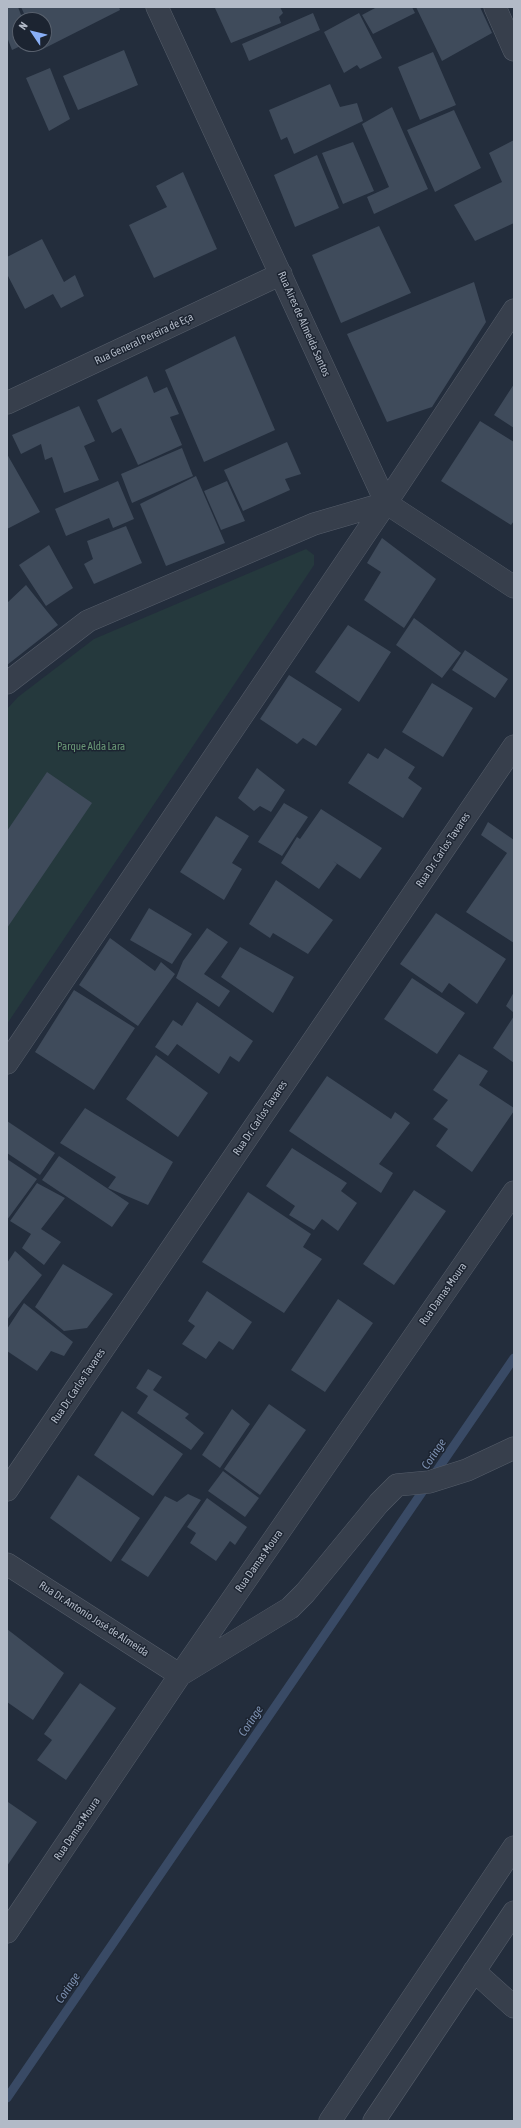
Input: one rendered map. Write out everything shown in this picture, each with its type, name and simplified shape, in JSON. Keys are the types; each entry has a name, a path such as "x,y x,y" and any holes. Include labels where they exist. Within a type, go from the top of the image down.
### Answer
{"street":[{"name":"Rua Aires de Almeida Santos","path":"157,7 282,274 386,503"},
{"path":"495,7 514,50"},
{"name":"Rua General Pereira de Eça","path":"7,403 282,274"},
{"path":"7,1063 386,503 514,310"},
{"path":"7,683 88,621 314,524 386,503 514,587"},
{"name":"Rua Dr. Carlos Tavares","path":"7,1490 514,746"},
{"name":"Rua Damas Moura","path":"7,1932 180,1675 514,1192"},
{"path":"180,1675 290,1608 305,1593 379,1503 397,1485 429,1482 467,1470 514,1448"},
{"name":"Rua Dr. Antonio José de Almeida","path":"7,1564 180,1675"},
{"path":"330,2121 514,1847"},
{"path":"374,2121 514,1912"},
{"path":"474,1971 514,2007"}],"green space":[{"name":"Parque Alda Lara","path":"306,549 314,555 314,565 7,1024 7,709 18,697 94,639"}],"building":[{"path":"7,7 18,7 20,12 12,12 12,50 7,37"},
{"path":"21,7 119,7 120,10 52,44 52,12 23,12"},
{"path":"280,7 283,13 279,17 281,23 231,43 215,8"},
{"path":"377,7 412,7 415,13 373,34 362,15"},
{"path":"416,7 480,7 492,33 442,61"},
{"path":"313,13 320,30 249,61 242,44"},
{"path":"359,13 382,58 360,69 357,65 344,73 324,32"},
{"path":"124,50 138,85 78,110 63,76"},
{"path":"433,52 456,105 420,120 398,67"},
{"path":"50,68 70,119 49,131 26,78"},
{"path":"330,84 340,107 357,103 363,121 294,154 287,137 281,140 269,110"},
{"path":"392,107 428,189 374,214 367,197 389,187 362,124"},
{"path":"454,110 481,168 435,192 407,130"},
{"path":"514,140 514,223 475,241 454,205 502,182 489,153"},
{"path":"353,142 374,191 343,204 322,153"},
{"path":"317,155 339,208 295,227 274,175"},
{"path":"183,172 217,249 154,278 129,225 167,207 156,186"},
{"path":"379,226 411,293 341,323 312,255"},
{"path":"42,239 64,282 75,275 84,296 61,308 53,294 25,309 7,274 7,257"},
{"path":"474,282 486,322 432,407 387,422 347,334"},
{"path":"235,336 275,430 204,462 165,370"},
{"path":"147,376 154,393 167,387 179,414 170,417 182,445 138,465 121,428 112,433 97,400"},
{"path":"514,384 514,428 494,415"},
{"path":"79,406 95,441 84,446 99,480 64,493 52,457 45,460 41,444 21,454 12,435"},
{"path":"480,421 514,442 514,521 511,525 441,481"},
{"path":"287,442 301,474 285,479 290,490 243,511 224,470"},
{"path":"182,448 193,476 132,503 121,474"},
{"path":"7,454 40,512 7,529"},
{"path":"196,476 225,543 166,566 140,504"},
{"path":"118,481 134,519 113,528 109,518 66,536 55,509"},
{"path":"227,481 245,521 221,530 204,491"},
{"path":"126,526 142,563 94,584 84,564 93,559 87,541"},
{"path":"382,538 436,579 404,628 364,600 381,572 367,563"},
{"path":"49,545 73,588 46,606 19,565"},
{"path":"26,585 58,625 7,665 7,603"},
{"path":"414,618 461,653 442,678 396,645"},
{"path":"348,625 391,652 359,702 315,672"},
{"path":"465,650 508,679 495,698 452,670"},
{"path":"289,675 342,709 316,746 303,738 297,744 260,719"},
{"path":"432,683 473,708 443,757 402,732"},
{"path":"385,748 415,767 408,778 422,788 403,818 348,783 368,753 378,759"},
{"path":"257,768 285,790 271,812 260,806 254,811 238,798"},
{"path":"47,772 92,803 7,928 7,831"},
{"path":"284,803 308,817 282,856 258,842"},
{"path":"321,809 382,848 360,879 333,861 337,864 319,889 281,863 297,837 300,839"},
{"path":"216,816 249,836 232,863 242,869 224,900 180,872"},
{"path":"488,822 514,840 514,943 466,912 507,853 481,835"},
{"path":"276,880 333,920 308,954 273,933 270,938 249,924"},
{"path":"149,908 192,934 172,964 130,940"},
{"path":"436,913 506,959 477,1004 449,983 442,993 400,964"},
{"path":"207,928 228,942 204,974 230,991 219,1007 176,978 183,961"},
{"path":"110,938 155,971 161,962 175,974 138,1026 79,985"},
{"path":"240,947 294,977 273,1013 221,977"},
{"path":"412,978 465,1013 437,1054 384,1019"},
{"path":"74,990 135,1028 94,1090 35,1052"},
{"path":"514,992 514,1013 506,1006"},
{"path":"197,1002 253,1041 239,1062 230,1056 219,1074 177,1044 168,1056 155,1047 173,1020 182,1026"},
{"path":"514,1016 514,1063 493,1048"},
{"path":"459,1054 488,1071 479,1085 514,1108 514,1111 472,1172 436,1146 448,1129 433,1119 448,1100 433,1090"},
{"path":"156,1055 208,1093 178,1137 126,1099"},
{"path":"327,1076 391,1119 395,1112 410,1123 379,1164 393,1173 381,1193 289,1131"},
{"path":"85,1108 173,1162 148,1205 108,1188 116,1177 60,1143"},
{"path":"7,1121 55,1153 40,1175 7,1153"},
{"path":"292,1148 347,1183 341,1191 357,1203 338,1231 322,1219 314,1230 289,1215 295,1206 266,1186"},
{"path":"59,1156 129,1203 112,1227 42,1180"},
{"path":"7,1159 37,1179 7,1220"},
{"path":"37,1183 65,1198 41,1229 61,1242 44,1265 22,1248 31,1234 10,1221"},
{"path":"414,1190 446,1211 394,1285 363,1264"},
{"path":"248,1192 311,1234 303,1247 322,1259 284,1313 202,1262"},
{"path":"15,1251 42,1275 7,1320 7,1263"},
{"path":"63,1264 113,1294 87,1328 64,1331 35,1307"},
{"path":"207,1291 252,1322 233,1350 219,1341 206,1359 182,1344 195,1326 188,1321"},
{"path":"338,1299 373,1323 325,1392 291,1370"},
{"path":"24,1303 73,1342 64,1356 51,1351 37,1371 7,1351 7,1329"},
{"path":"148,1369 162,1377 153,1390 189,1414 185,1418 204,1433 191,1450 137,1413 148,1396 136,1388"},
{"path":"269,1404 306,1430 260,1495 224,1469"},
{"path":"232,1409 250,1424 220,1468 202,1455"},
{"path":"122,1411 183,1454 153,1496 94,1455"},
{"path":"223,1471 259,1498 245,1517 208,1491"},
{"path":"78,1475 140,1518 111,1562 50,1518"},
{"path":"188,1494 201,1500 148,1577 121,1560 165,1496 177,1502"},
{"path":"207,1498 247,1527 235,1545 230,1541 216,1561 190,1543 196,1533 187,1527"},
{"path":"7,1629 64,1673 33,1720 7,1702"},
{"path":"80,1683 116,1708 66,1780 37,1760 52,1740 44,1734"},
{"path":"8,1802 37,1822 7,1866 7,1804"}],"waterway":[{"name":"Coringe","path":"7,2098 514,1358"}]}
